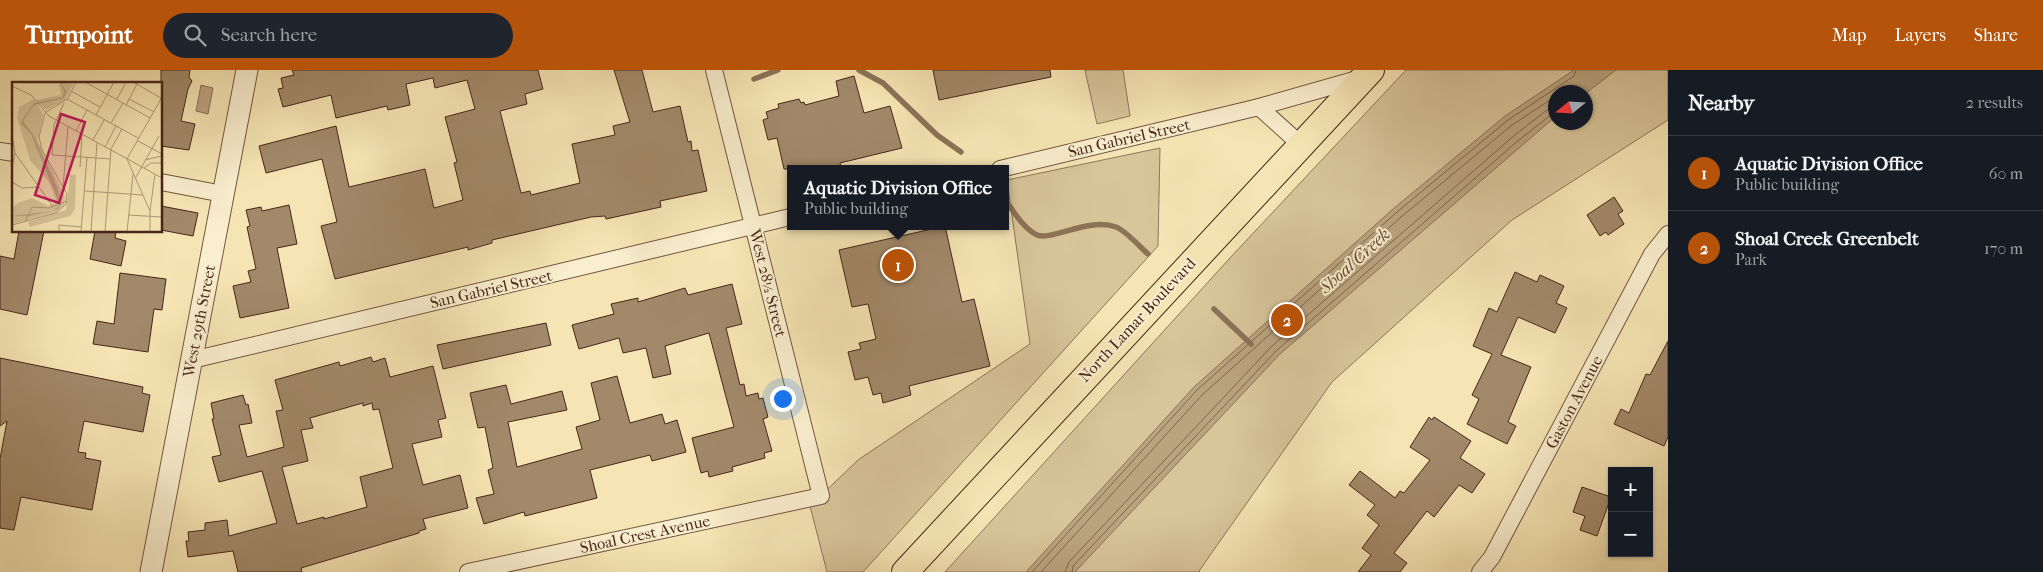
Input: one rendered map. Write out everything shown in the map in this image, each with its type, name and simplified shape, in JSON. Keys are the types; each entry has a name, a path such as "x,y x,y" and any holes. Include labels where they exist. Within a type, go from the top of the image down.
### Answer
{"main road":[{"name":"North Lamar Boulevard","path":"905,572 1367,73"}],"street":[{"name":"West 29th Street","path":"151,572 247,70"},
{"name":"West 28½ Street","path":"714,70 821,496"},
{"name":"San Gabriel Street","path":"1009,167 1259,107 1367,73"},
{"path":"1259,107 1300,144"},
{"path":"162,182 224,194"},
{"name":"San Gabriel Street","path":"192,360 787,218"},
{"name":"Gaston Avenue","path":"1480,572 1495,564 1652,254 1668,234"},
{"name":"Shoal Crest Avenue","path":"468,572 821,496"}],"shaded area":[{"path":"1085,70 1123,70 1130,116 1097,124"},
{"path":"1406,70 1668,70 1668,120 1512,220 1332,382 1200,572 945,572 1229,259"},
{"path":"1160,148 1158,246 863,572 827,572 810,506 858,460 1030,344 1009,194 1009,180"}],"water":[{"path":"1574,70 1616,70 1593,88 1593,85 1552,85"},
{"path":"201,85 213,88 208,114 196,111"},
{"name":"Shoal Creek","path":"1548,87 1548,123 1280,354 1075,572 1026,572 1194,387 1393,209 1505,116"}],"building":[{"path":"161,70 190,70 189,77 192,81 188,89 181,121 195,124 189,150 162,146"},
{"path":"292,70 538,70 543,89 525,94 527,104 500,111 521,193 530,191 531,195 580,183 572,144 615,135 613,126 630,122 614,70 642,70 653,112 680,106 688,142 691,141 692,151 698,150 707,191 660,201 661,207 606,219 605,216 591,217 492,240 492,243 468,250 468,247 335,279 321,226 337,222 322,159 266,173 259,146 336,126 349,187 425,169 434,208 463,200 454,163 457,162 445,117 475,109 467,80 435,88 433,78 406,84 410,105 388,110 387,106 336,118 331,95 283,107 278,89 283,88 281,78 294,75"},
{"path":"933,70 1050,70 1051,77 939,100"},
{"path":"854,76 864,113 890,106 902,148 840,163 840,165 787,165 787,169 784,169 777,138 768,140 763,120 768,118 766,112 779,108 778,104 799,99 805,105 839,96 836,81"},
{"path":"1614,197 1623,211 1618,214 1624,224 1608,235 1606,232 1600,236 1587,215"},
{"path":"289,205 297,244 277,248 289,308 240,318 233,286 251,282 248,271 256,269 247,227 250,226 246,210 261,207 262,211"},
{"path":"162,206 198,213 193,236 162,230"},
{"path":"927,230 946,230 962,302 974,299 990,366 909,386 911,395 883,403 881,393 873,395 868,377 855,380 848,352 861,349 859,343 876,339 868,304 852,307 839,250"},
{"path":"19,232 44,232 27,315 0,309 0,256 14,259"},
{"path":"95,232 116,232 115,238 126,241 121,266 90,259"},
{"path":"1515,272 1537,282 1540,275 1564,286 1556,303 1567,308 1555,333 1518,317 1501,355 1531,367 1508,422 1516,426 1507,444 1467,424 1479,399 1472,395 1492,354 1473,346 1489,308 1497,312"},
{"path":"120,273 166,279 162,310 154,309 148,352 93,344 97,321 114,324"},
{"path":"732,284 742,324 726,328 740,385 744,384 746,396 758,393 759,399 763,398 768,417 763,419 772,451 764,453 765,458 732,467 733,471 709,477 708,471 701,473 692,438 734,427 709,333 665,346 671,374 653,378 646,348 623,353 619,338 579,349 572,325 614,314 611,304 638,298 638,302 685,288 688,295"},
{"path":"546,323 551,345 443,369 437,345"},
{"path":"1668,341 1668,437 1664,446 1614,424 1621,409 1629,413 1646,374 1650,375"},
{"path":"371,357 373,362 385,358 390,377 433,366 446,418 438,420 442,437 412,444 423,485 460,475 468,508 423,519 426,529 419,531 419,533 301,568 302,572 238,572 233,551 188,557 186,541 189,541 188,532 205,530 205,523 227,520 229,536 277,523 262,471 219,482 212,457 221,455 212,419 214,419 211,403 243,395 246,405 248,404 252,423 239,425 247,457 284,447 276,411 283,410 275,380 339,362 340,366","holes":["363,403 363,406 372,403 373,410 379,409 393,468 360,477 367,507 324,519 324,517 297,524 282,467 308,461 301,430 313,428 310,418"]},
{"path":"0,358 143,387 142,393 150,395 143,432 84,421 78,452 86,453 85,458 101,461 92,510 21,497 14,530 0,528 0,459 7,421 0,426"},
{"path":"617,376 630,423 662,414 665,424 677,420 686,452 652,461 650,455 590,470 597,498 525,516 524,512 484,524 476,498 494,494 488,470 493,468 485,427 478,428 470,393 506,385 511,404 562,391 567,410 508,422 517,467 582,449 576,427 600,420 591,383"},
{"path":"1429,417 1432,420 1434,417 1471,441 1460,458 1485,474 1472,493 1459,485 1434,517 1427,511 1394,553 1407,563 1400,572 1358,572 1371,555 1362,548 1379,525 1367,515 1375,505 1349,485 1360,471 1395,498 1400,491 1404,493 1430,460 1410,447"},
{"path":"1582,487 1608,496 1608,505 1597,536 1580,530 1585,516 1573,512"}],"waterway":[{"path":"754,79 778,70"},
{"path":"859,70 883,83 937,135 961,152"},
{"path":"1009,205 1024,225 1037,235 1052,235 1083,227 1106,225 1116,227 1124,232 1148,254"},
{"path":"1214,309 1251,344"}],"place":[{"name":"Aquatic Division Office","path":"898,265"},
{"name":"Shoal Creek Greenbelt","path":"1287,320"}]}
